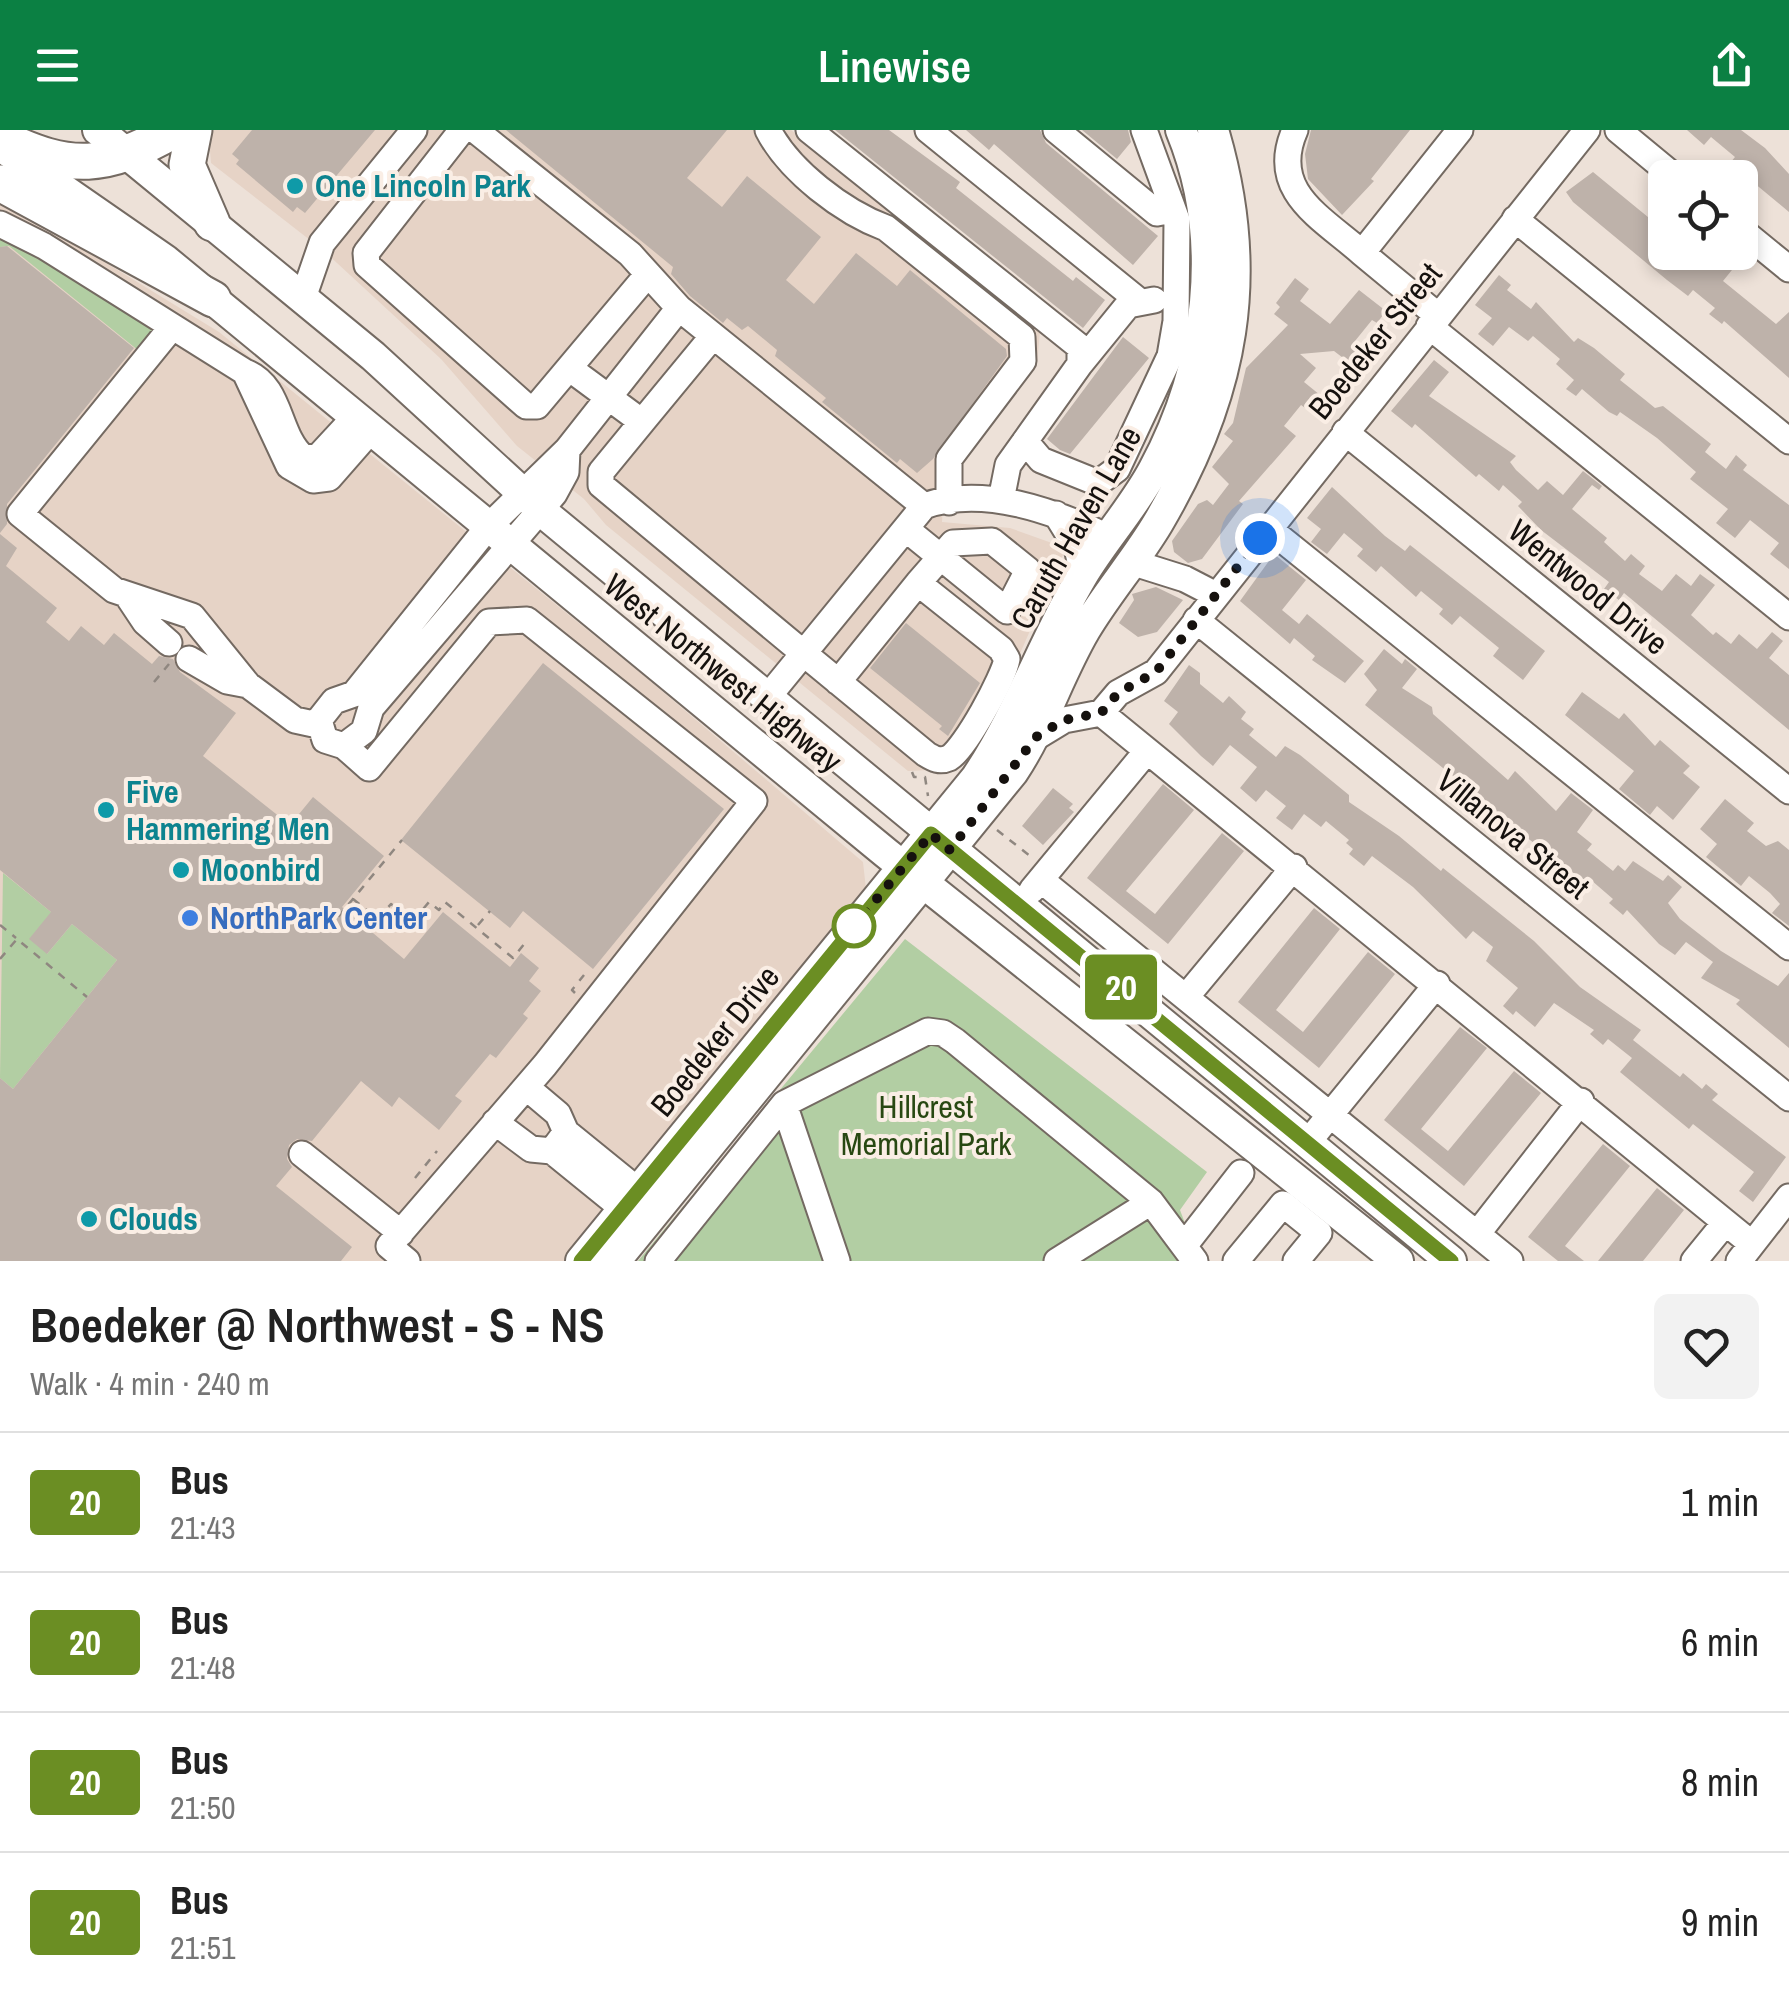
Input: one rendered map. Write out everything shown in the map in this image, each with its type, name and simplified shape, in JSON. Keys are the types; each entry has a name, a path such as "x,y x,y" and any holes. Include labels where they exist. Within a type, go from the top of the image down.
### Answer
{"highway":[{"path":"0,136 57,160 94,163 128,154 174,130"},
{"path":"194,130 188,164 212,223"},
{"path":"0,183 213,299"}],"main road":[{"name":"West Northwest Highway","path":"98,130 303,298 530,501 1451,1261"},
{"name":"Caruth Haven Lane","path":"1036,737 1109,564 1178,418 1196,365 1204,313 1204,229 1181,130"},
{"name":"Caruth Haven Lane","path":"913,874 940,842 1109,564 1140,533 1156,525 1203,435 1228,354 1235,312 1234,223 1213,130"},
{"name":"West Northwest Highway","path":"0,146 125,230 213,299 913,874 1398,1261"},
{"path":"940,842 1036,737"},
{"name":"Boedeker Drive","path":"582,1261 641,1208 913,874"},
{"name":"Boedeker Drive","path":"614,1261 641,1208"}],"street":[{"path":"303,298 322,243 414,130"},
{"path":"462,130 366,253 367,265 526,406 537,406 648,274"},
{"path":"475,130 630,254 679,308 713,336 936,504 1001,500 1056,514 1109,564"},
{"path":"768,130 784,156 862,220 886,228 1022,338 1023,360 948,459 936,504 906,529 768,698"},
{"path":"809,130 1080,347 1080,364"},
{"path":"928,130 1139,301"},
{"path":"1056,130 1158,212 1173,210"},
{"path":"1024,441 1041,460 1098,483 1117,469 1170,356 1177,220 1144,130"},
{"path":"1295,130 1286,157 1287,178 1302,200 1403,286 1433,320 1789,617"},
{"path":"1362,253 1460,130"},
{"path":"1618,130 1654,160"},
{"name":"Boedeker Street","path":"1216,594 1586,131"},
{"path":"1516,219 1789,441"},
{"path":"0,224 255,376 278,406 304,457 316,458 363,424"},
{"path":"1758,244 1789,269"},
{"path":"1001,500 1008,465 1128,305 1174,299"},
{"path":"344,746 364,732 362,701 499,535 530,501 566,472 567,450 679,308"},
{"path":"172,327 20,514 93,574 130,598 192,616 248,685 295,720 318,725"},
{"path":"713,336 601,472 601,486 934,760 947,759 960,748 1007,659 1001,648 918,583"},
{"path":"569,368 642,422"},
{"name":"Wentwood Drive","path":"1346,432 1789,792"},
{"path":"1036,737 1064,720 1105,708 1118,693 1156,672 1216,594 1185,579 1109,564 1077,548 1056,514"},
{"path":"1268,528 1789,947"},
{"path":"838,682 940,556 906,529"},
{"path":"318,725 330,704 362,701 469,591 499,535"},
{"path":"407,1261 389,1246 526,1087 754,801 677,755 605,697 527,620 489,622 479,614 469,591"},
{"path":"130,598 145,622 176,655 227,681 248,685"},
{"name":"Villanova Street","path":"1196,620 1789,1098"},
{"path":"318,725 325,740 344,746 369,768 489,622"},
{"path":"1105,708 1147,750 1582,1101 1750,1246"},
{"path":"1105,708 1750,1246"},
{"path":"1020,905 1040,871 1147,750"},
{"path":"1186,997 1294,866"},
{"path":"1040,871 1186,997 1510,1261"},
{"path":"1308,1142 1437,984"},
{"path":"658,1261 784,1104 928,1031 943,1032 1151,1202 1190,1254 1241,1173"},
{"path":"526,1087 558,1114 559,1141 641,1208"},
{"path":"1477,1234 1582,1101"},
{"path":"784,1104 837,1261"},
{"path":"496,1122 531,1149 559,1141"},
{"path":"302,1154 401,1232"},
{"path":"1750,1246 1789,1197"},
{"path":"1057,1261 1151,1202"},
{"path":"1236,1261 1283,1204 1319,1233 1296,1261"},
{"path":"1694,1261 1724,1223"}],"path":[{"path":"154,682 176,655"},
{"path":"988,822 1040,871"},
{"path":"328,929 402,840"},
{"path":"353,899 378,919 391,904 413,921 429,902 439,910 445,902 513,958 525,942"},
{"path":"476,928 490,911"},
{"path":"0,926 87,997"},
{"path":"0,959 17,939"},
{"path":"34,953 39,947"},
{"path":"572,990 584,975"},
{"path":"415,1178 437,1151"}],"shaded area":[{"path":"214,130 791,130 1040,331 1037,364 945,467 942,522 1010,528 1066,548 1008,681 952,769 908,771 606,525 584,499 517,446 441,359 324,251 211,163 209,139"},
{"path":"0,198 219,332 642,674 863,862 866,889 567,1261 0,1261"}],"green space":[{"path":"0,235 148,325 154,334 144,355 9,246 0,247"},
{"path":"3,873 51,912 47,954 72,924 117,960 13,1089 0,1078"},
{"name":"Hillcrest Memorial Park","path":"905,939 1207,1172 1180,1210 1199,1261 638,1261"}],"building":[{"name":"One Lincoln Park","path":"252,130 375,130 305,213 297,207 293,212 236,164 239,160 232,154"},
{"path":"506,130 727,130 687,178 722,207 747,176 821,237 786,280 814,304 856,253 897,286 910,270 1006,349 1007,356 933,459 917,473 900,459 897,463 822,402 826,398 775,356 777,350 748,326 742,330 727,318 723,323 690,296 671,274 673,267"},
{"path":"835,130 889,130 960,182 956,188 1073,281 1076,277 1105,300 1083,328"},
{"path":"966,130 1040,130 1046,143 1158,236 1133,265 994,144 989,150"},
{"path":"1082,130 1128,130 1131,142 1117,159"},
{"path":"1311,130 1410,130 1371,179 1374,181 1342,215 1308,179 1305,154"},
{"path":"1687,130 1741,130 1765,148 1789,174 1789,212 1758,186 1758,160 1732,160 1735,157 1711,137 1704,145"},
{"path":"1593,172 1648,217 1648,264 1573,202 1566,192"},
{"path":"7,246 134,348 7,504 7,524 0,533 0,247"},
{"path":"1655,270 1732,270 1723,281 1776,324 1789,312 1789,378 1724,321 1722,324 1709,314 1715,308 1693,290 1688,296"},
{"path":"1499,275 1511,285 1507,290 1531,309 1536,302 1574,342 1578,338 1594,348 1625,374 1620,380 1655,408 1663,406 1711,444 1705,452 1726,469 1736,455 1747,465 1743,470 1789,505 1789,569 1770,554 1779,543 1750,520 1735,538 1716,523 1728,509 1690,479 1696,472 1657,438 1620,412 1617,416 1609,412 1582,389 1576,396 1566,389 1574,380 1556,364 1560,359 1533,336 1528,341 1509,327 1493,346 1478,334 1492,318 1475,305"},
{"path":"1295,278 1309,289 1300,301 1330,324 1359,290 1386,311 1377,323 1372,320 1355,341 1364,348 1351,364 1334,351 1300,354 1316,368 1304,382 1320,395 1308,410 1301,405 1284,426 1296,436 1239,501 1243,504 1202,559 1188,563 1174,552 1172,541 1198,504 1207,500 1213,505 1229,484 1212,467 1233,441 1224,434 1233,423 1246,368 1288,325 1274,314 1280,307 1276,303"},
{"path":"1123,337 1149,358 1070,454 1060,450 1047,439"},
{"path":"1434,360 1449,372 1429,396 1516,456 1510,462 1538,490 1547,481 1563,495 1583,471 1602,486 1599,490 1592,485 1572,509 1607,538 1604,542 1625,561 1631,554 1645,566 1639,574 1662,591 1676,574 1691,586 1700,574 1715,585 1691,615 1713,635 1716,632 1731,644 1739,634 1757,649 1772,632 1783,641 1769,658 1789,675 1789,730 1624,593 1619,600 1604,589 1609,582 1541,530 1518,506 1522,502 1503,485 1499,491 1479,474 1476,477 1415,424 1412,428 1391,411"},
{"path":"1332,487 1385,536 1405,551 1410,545 1545,651 1523,680 1493,656 1499,648 1460,616 1452,625 1439,614 1443,609 1421,591 1416,597 1381,566 1376,572 1357,556 1363,549 1344,533 1327,554 1311,542 1321,529 1307,518"},
{"name":"NorthPark Center","path":"0,534 17,548 6,566 57,608 46,622 69,641 81,626 104,645 114,633 152,664 159,656 173,659 180,672 236,713 203,756 290,825 313,797 384,856 342,907 404,959 443,912 510,967 521,953 539,968 529,981 541,991 523,1014 528,1018 496,1058 490,1054 455,1096 462,1101 439,1130 399,1097 392,1107 361,1081 312,1141 297,1139 289,1145 287,1159 292,1167 276,1186 352,1247 341,1261 0,1261 0,1078 13,1089 117,960 72,924 47,954 29,939 51,912 0,870"},
{"path":"1274,554 1306,580 1282,610 1299,624 1307,614 1364,661 1345,683 1312,660 1315,656 1294,638 1290,644 1240,601"},
{"path":"1156,587 1183,600 1157,632 1138,637 1119,623 1134,600 1132,594"},
{"path":"906,623 980,683 948,736 939,729 942,726 870,668"},
{"path":"1384,649 1402,664 1405,659 1417,669 1402,688 1432,707 1433,714 1508,780 1515,771 1556,811 1571,793 1593,810 1577,832 1592,844 1587,850 1613,871 1618,865 1625,871 1633,861 1663,881 1668,875 1682,887 1668,903 1680,919 1721,951 1778,986 1789,973 1789,1048 1736,1004 1740,1000 1701,978 1713,962 1686,942 1675,955 1659,944 1627,910 1623,915 1609,903 1613,899 1591,880 1588,884 1510,825 1467,782 1464,785 1365,705 1377,690 1364,674"},
{"path":"543,663 724,809 593,969 523,911 510,928 401,840"},
{"path":"1189,665 1200,673 1200,684 1223,703 1229,696 1246,712 1241,719 1254,729 1249,735 1276,757 1285,746 1300,755 1349,795 1349,802 1441,871 1443,868 1534,941 1580,987 1641,1030 1633,1040 1680,1077 1683,1073 1702,1089 1706,1084 1718,1094 1712,1100 1786,1157 1753,1202 1739,1191 1754,1172 1693,1124 1689,1129 1620,1072 1632,1058 1608,1039 1603,1045 1590,1034 1594,1030 1554,1003 1535,1027 1516,1011 1513,1015 1503,1006 1518,988 1486,961 1493,947 1473,931 1466,939 1413,887 1372,856 1364,866 1349,854 1353,849 1346,843 1349,840 1326,821 1321,827 1304,814 1292,830 1276,818 1286,806 1266,790 1256,802 1240,788 1257,767 1230,745 1213,766 1201,756 1169,724 1178,712 1164,701"},
{"path":"1582,692 1619,719 1624,713 1655,746 1660,740 1690,766 1683,773 1700,787 1673,820 1657,806 1650,815 1619,789 1634,771 1565,715"},
{"path":"1163,784 1194,810 1126,891 1155,914 1222,833 1244,851 1168,944 1087,878"},
{"path":"1053,788 1073,804 1069,808 1074,812 1043,845 1022,826"},
{"path":"1725,799 1754,823 1747,831 1766,846 1778,841 1789,850 1789,926 1772,913 1780,904 1770,893 1749,876 1741,886 1706,857 1717,844 1700,829"},
{"path":"1314,908 1340,929 1276,1010 1303,1032 1368,952 1395,974 1319,1068 1238,1002"},
{"path":"1460,1027 1487,1048 1421,1129 1448,1151 1514,1071 1541,1093 1464,1186 1384,1120"},
{"path":"1603,1144 1630,1166 1565,1246 1584,1261 1558,1261 1528,1237"},
{"path":"1657,1188 1684,1210 1643,1261 1598,1261"}],"bus line":[{"name":"20","path":"581,1261 931,834 1451,1261"}],"place":[{"name":"One Lincoln Park","path":"295,186"},
{"name":"Five Hammering Men","path":"106,810"},
{"name":"Moonbird","path":"181,870"},
{"name":"NorthPark Center","path":"190,918"},
{"name":"Clouds","path":"89,1219"}],"route":[{"path":"854,926 931,834 950,850 1036,737 1064,720 1101,713 1118,693 1156,672 1260,538"}]}
